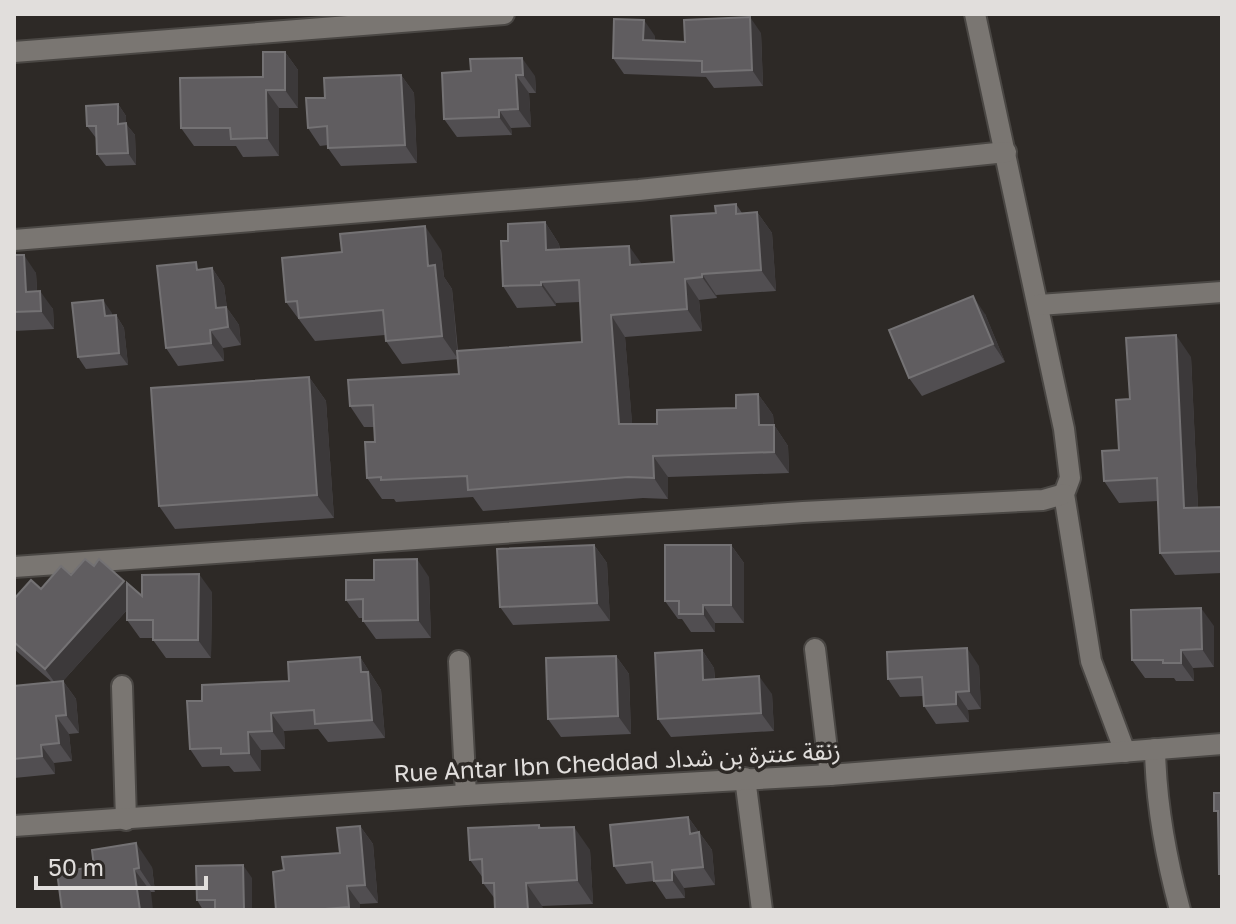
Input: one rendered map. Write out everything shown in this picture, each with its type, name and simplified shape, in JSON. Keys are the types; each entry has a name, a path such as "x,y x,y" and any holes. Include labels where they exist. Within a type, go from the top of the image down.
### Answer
{"street":[{"path":"14,52 504,14"},
{"path":"975,14 1039,305 1067,451 1070,484 1064,494 1091,661 1125,752"},
{"path":"14,240 639,190 1006,152"},
{"path":"1039,305 1222,292"},
{"path":"14,567 803,512 1043,500 1064,494"},
{"path":"815,649 830,775"},
{"path":"459,661 466,795"},
{"path":"122,686 126,820"},
{"name":"Rue Antar Ibn Cheddad زنقة عنترة بن شداد","path":"14,826 466,795 830,775 1222,744"},
{"path":"1155,749 1160,818 1180,910"},
{"path":"745,778 762,910"}],"building":[{"path":"750,17 752,70 702,72 702,61 613,58 614,19 644,20 643,40 685,42 684,20"},
{"path":"263,52 285,52 285,90 266,90 267,138 231,139 230,128 181,128 180,78 263,77"},
{"path":"522,58 523,75 516,75 518,109 499,110 499,117 444,119 442,73 471,71 470,59"},
{"path":"401,75 405,145 328,148 327,126 308,128 306,98 325,98 324,78"},
{"path":"118,104 118,124 126,123 128,153 97,154 96,126 87,126 86,106"},
{"path":"736,204 736,214 757,212 761,270 702,274 702,277 685,279 687,309 611,315 619,424 657,424 657,410 736,408 736,395 758,394 759,425 774,425 774,452 653,456 654,478 628,477 468,490 467,476 367,478 365,442 375,442 373,405 350,406 348,380 459,374 457,351 582,342 579,280 503,286 501,241 508,241 508,224 545,222 546,250 629,246 630,265 674,262 671,216 716,213 715,206"},
{"path":"425,226 428,266 435,265 442,336 386,341 383,310 299,318 297,301 286,302 282,258 342,252 340,234"},
{"path":"14,255 24,255 26,292 40,291 41,311 14,312"},
{"path":"196,262 197,270 212,268 216,308 226,307 228,327 210,330 211,343 166,348 157,266"},
{"path":"973,296 993,344 909,378 889,330"},
{"path":"103,300 105,316 116,315 119,353 78,357 72,303"},
{"path":"1176,335 1184,508 1222,507 1222,551 1160,553 1157,478 1104,481 1102,451 1119,450 1116,400 1130,399 1126,338"},
{"path":"309,377 317,495 159,506 151,388"},
{"path":"594,545 597,603 500,607 497,549"},
{"path":"665,545 731,545 731,605 703,605 703,614 679,614 679,601 665,601"},
{"path":"85,559 94,566 99,559 124,581 45,669 14,642 14,599 31,580 41,589 61,566 71,575"},
{"path":"417,559 418,620 363,621 363,599 346,600 346,580 374,580 374,560"},
{"path":"199,574 198,640 153,640 153,620 127,620 127,583 142,596 142,575"},
{"path":"1201,608 1202,649 1181,650 1181,663 1132,660 1131,610"},
{"path":"967,648 969,691 956,692 956,704 924,706 922,677 888,679 887,652"},
{"path":"702,650 703,680 759,676 761,713 658,719 655,653"},
{"path":"616,656 618,716 548,719 546,658"},
{"path":"360,657 361,672 368,672 372,720 315,724 314,710 271,713 272,731 248,732 249,753 221,754 221,748 190,749 187,701 202,701 202,685 289,681 288,662"},
{"path":"63,681 66,715 56,716 59,743 41,745 42,756 14,759 14,686"},
{"path":"1214,793 1222,793 1222,874 1219,874 1218,811 1214,811"},
{"path":"688,817 690,834 699,832 703,867 672,870 672,880 654,881 652,862 614,866 610,825"},
{"path":"539,825 539,828 574,827 577,880 526,883 528,910 495,910 494,883 483,883 482,859 470,860 468,828"},
{"path":"360,826 365,885 347,886 349,907 276,910 273,872 284,870 282,857 340,853 337,828"},
{"path":"136,843 139,868 134,869 140,910 62,910 57,872 94,867 92,850"},
{"path":"243,865 244,910 215,910 215,900 197,900 196,866"}]}
